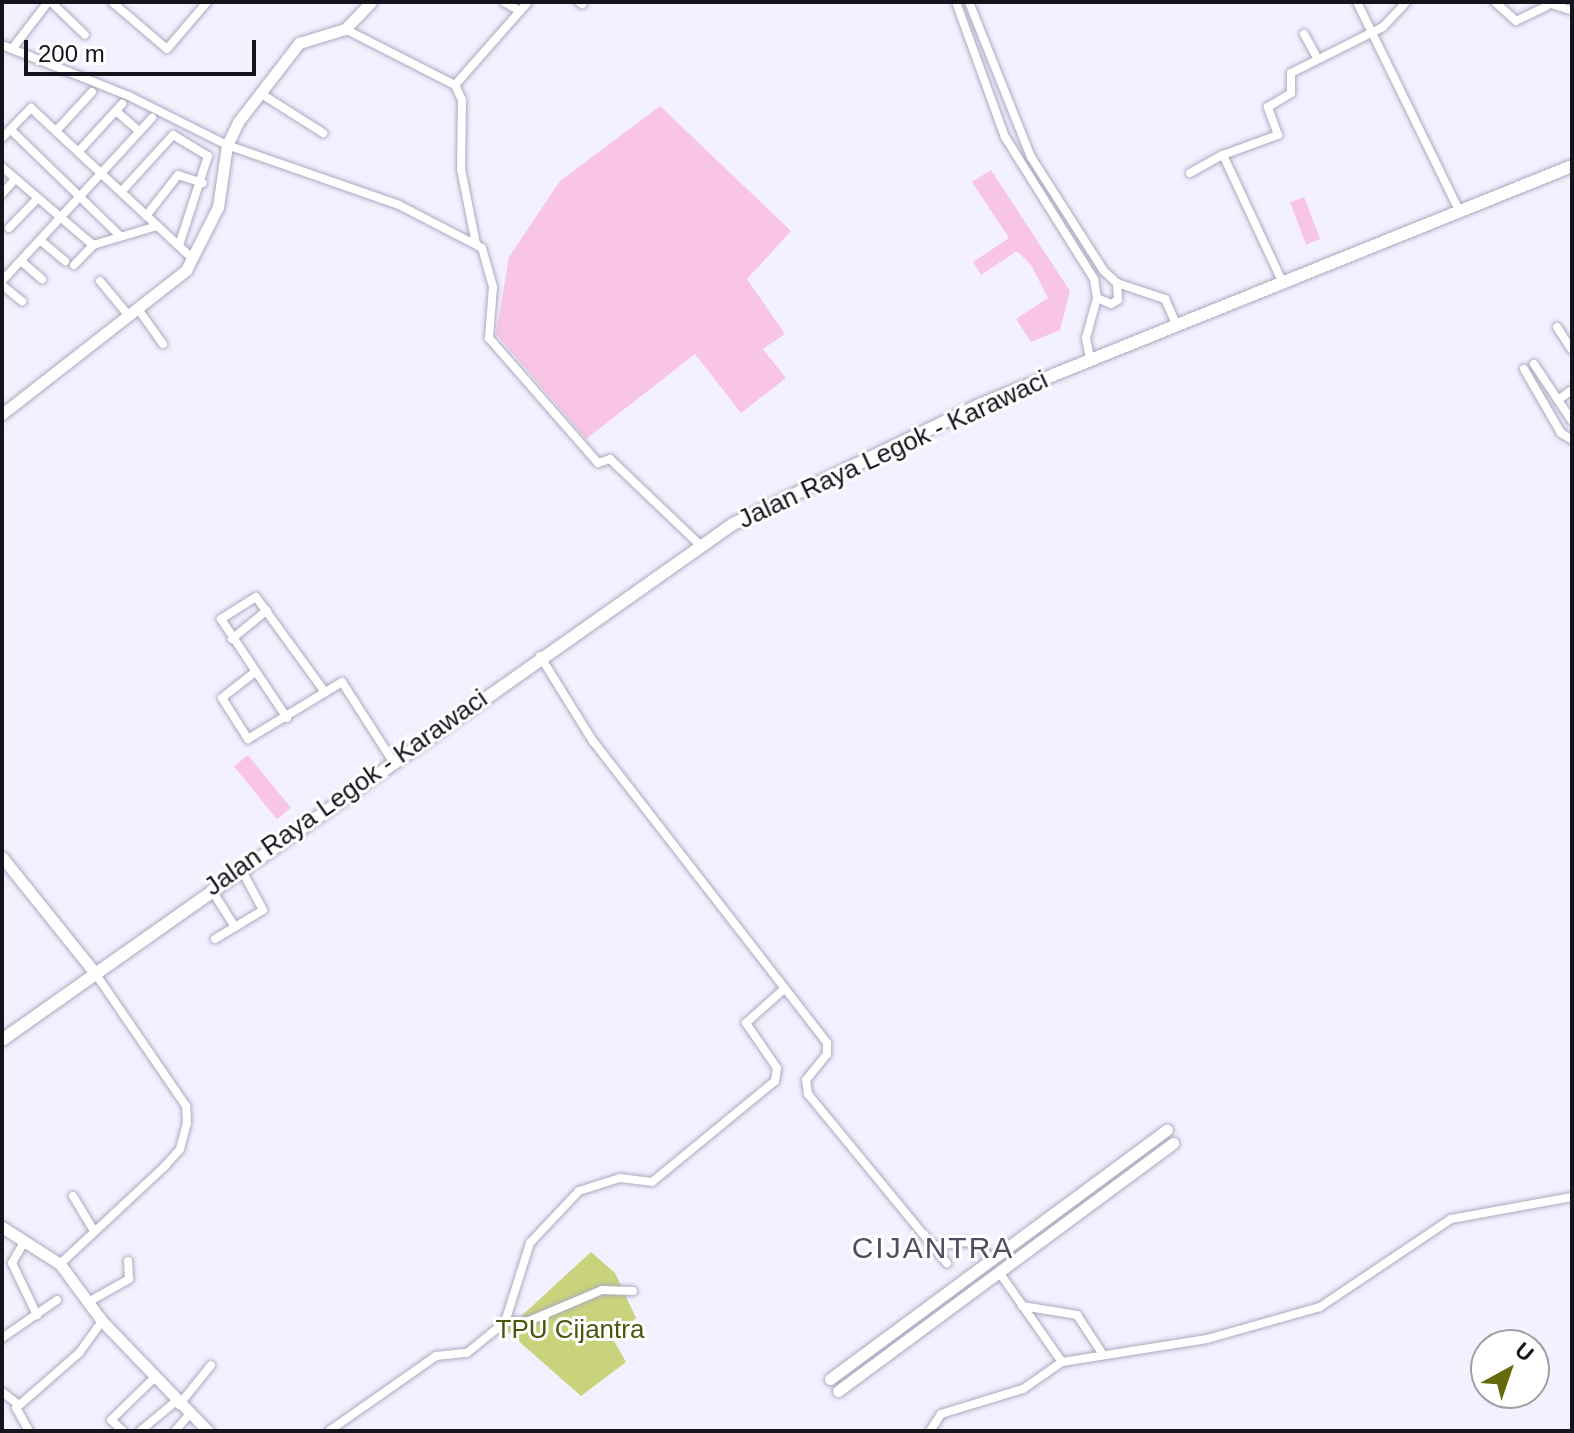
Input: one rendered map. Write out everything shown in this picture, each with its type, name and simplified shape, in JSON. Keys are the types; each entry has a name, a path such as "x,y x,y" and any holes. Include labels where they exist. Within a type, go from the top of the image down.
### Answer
{"main road":[{"name":"Jalan Raya Legok - Karawaci","path":"2,1040 699,544 861,459 1090,359 1572,166"}],"street":[{"path":"12,49 50,2 85,35"},
{"path":"112,2 167,49 207,2"},
{"path":"2,414 134,312 194,260 221,194 227,145 260,93 299,43 345,29 371,2"},
{"path":"504,2 520,11"},
{"path":"455,85 528,2"},
{"path":"956,2 1005,137 1074,249 1097,298 1111,304 1118,300 1117,283 1086,242 1023,143 969,2"},
{"path":"1357,2 1368,32 1460,212"},
{"path":"1190,173 1223,155 1278,135 1268,107 1291,93 1291,73 1399,15 1406,2"},
{"path":"1495,2 1516,21 1548,4 1569,10"},
{"path":"345,29 455,85 462,100 461,169 476,244"},
{"path":"1304,34 1317,57"},
{"path":"2,45 183,122 227,145 399,205 485,250 491,272 489,338 598,463 610,459 699,544"},
{"path":"56,131 92,92"},
{"path":"260,93 323,133"},
{"path":"2,138 31,108 194,260"},
{"path":"79,151 119,108 139,131"},
{"path":"22,301 2,283 152,118"},
{"path":"121,192 183,122"},
{"path":"1005,137 1016,129"},
{"path":"11,130 120,236"},
{"path":"173,135 210,157 179,245"},
{"path":"1011,148 1023,143"},
{"path":"1223,155 1282,281"},
{"path":"2,167 93,245"},
{"path":"146,216 178,175 203,183"},
{"path":"2,194 15,179"},
{"path":"9,228 37,199"},
{"path":"74,265 93,245 157,226"},
{"path":"40,240 65,261"},
{"path":"1074,249 1086,242"},
{"path":"21,261 42,279"},
{"path":"100,281 163,344"},
{"path":"1117,283 1165,299 1176,324"},
{"path":"1090,359 1087,326 1097,298"},
{"path":"1557,327 1572,350"},
{"path":"1534,364 1572,421"},
{"path":"1524,369 1561,433 1572,440"},
{"path":"1558,400 1572,390"},
{"path":"287,718 221,619 254,597 267,610 324,691"},
{"path":"232,639 267,610"},
{"path":"539,655 593,741 828,1047 807,1076 808,1094 947,1263"},
{"path":"255,672 222,698 248,739 287,718 324,691 345,684 392,760"},
{"path":"2,857 95,973 186,1106 187,1123 172,1158 60,1264"},
{"path":"215,939 264,906 241,869"},
{"path":"211,889 235,927"},
{"path":"329,1431 436,1356 467,1353 505,1322 530,1243 579,1191 620,1178 652,1182 775,1081 777,1068 746,1023 784,989"},
{"path":"830,1379 1167,1130"},
{"path":"838,1391 1173,1143"},
{"path":"73,1196 94,1231"},
{"path":"930,1431 941,1414 1023,1389 1062,1362 1102,1353 1207,1339 1320,1307 1451,1219 1572,1197"},
{"path":"2,1227 23,1244 60,1264 102,1321 176,1404 208,1431"},
{"path":"1036,1227 1045,1238"},
{"path":"933,1246 966,1242 981,1246 991,1260"},
{"path":"23,1244 12,1263 37,1315"},
{"path":"90,1301 129,1279 128,1261"},
{"path":"999,1272 1062,1362"},
{"path":"505,1322 529,1321 602,1290 633,1291"},
{"path":"2,1338 57,1300"},
{"path":"1022,1306 1077,1315 1102,1353"},
{"path":"917,1315 925,1326"},
{"path":"4,1410 17,1406 72,1360 102,1321"},
{"path":"140,1431 176,1404 211,1365"},
{"path":"123,1431 112,1419 154,1378"},
{"path":"2,1392 17,1406 29,1431"},
{"path":"175,1431 189,1415"}],"green space":[{"name":"TPU Cijantra","path":"591,1252 615,1273 636,1318 613,1339 626,1362 581,1396 506,1330"}],"building":[{"path":"660,106 791,231 747,279 785,334 763,349 786,378 741,413 695,354 586,439 496,334 509,257 560,181"},
{"path":"991,170 1070,291 1060,330 1031,342 1016,319 1048,298 1031,265 1017,251 981,275 973,262 1009,238 972,182"},
{"path":"1304,197 1320,239 1306,244 1290,202"},
{"path":"248,755 291,808 277,819 234,766"}],"district":[{"name":"CIJANTRA","path":"933,1248"}]}
